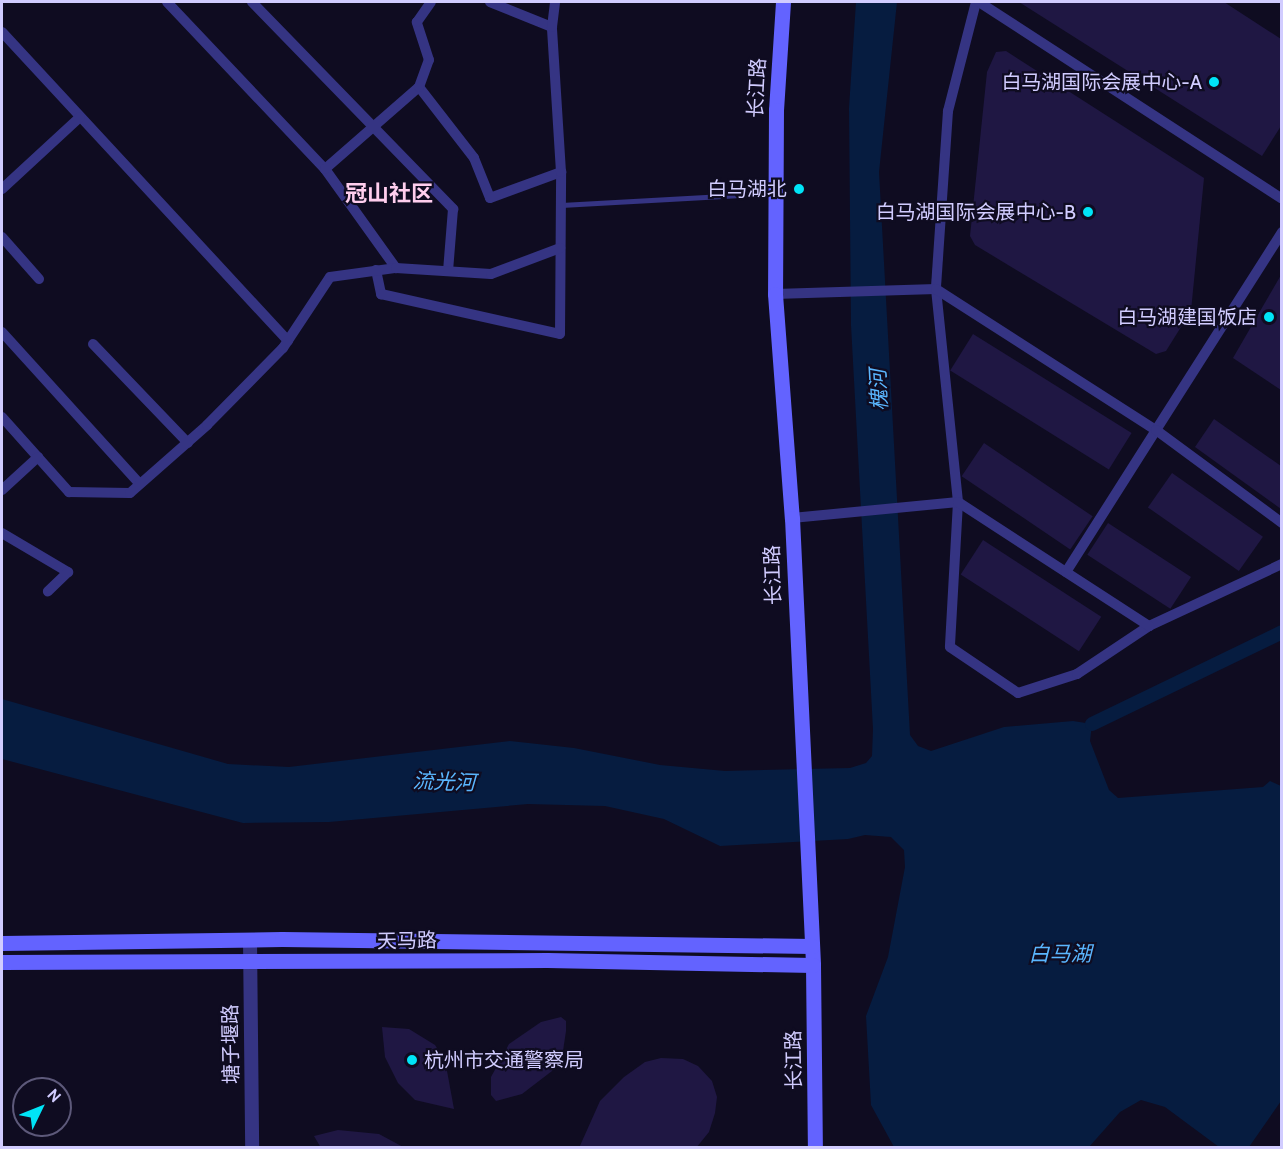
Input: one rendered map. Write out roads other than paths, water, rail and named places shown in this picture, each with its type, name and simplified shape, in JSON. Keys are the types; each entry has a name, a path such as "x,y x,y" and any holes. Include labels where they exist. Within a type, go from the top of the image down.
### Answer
{"main road":[{"name":"长江路","path":"783,2 775,294 792,518 813,965 815,1148"},
{"name":"天马路","path":"2,943 250,940 812,946"},
{"name":"天马路","path":"2,962 250,964 547,960 813,965"}],"street":[{"path":"252,2 453,209 448,271"},
{"path":"325,169 419,87 429,60 417,22 431,2"},
{"path":"490,2 552,27"},
{"path":"376,270 381,294 560,334 561,172 552,27 555,2"},
{"path":"1281,200 977,2 948,111 936,289 958,502 950,646 1018,693 1077,674 1149,626 1281,564"},
{"path":"170,3 325,169 396,268"},
{"path":"2,32 288,341"},
{"path":"419,87 474,158 490,198 561,172"},
{"path":"2,189 80,117"},
{"path":"1066,572 1281,232"},
{"path":"2,237 39,279"},
{"path":"2,417 69,492 130,493 188,442 288,341 330,277 396,268 491,274 560,248"},
{"path":"775,294 936,289 1156,430 1281,523"},
{"path":"2,332 140,484"},
{"path":"93,344 188,442"},
{"path":"2,490 38,457"},
{"path":"792,518 917,508 958,502 1149,626"},
{"path":"2,533 68,572 48,591"},
{"name":"塘子堰路","path":"250,940 252,1148"}],"lane":[{"path":"561,205 776,193"}],"water":[{"name":"白马湖","path":"856,2 897,2 879,172 910,735 918,746 931,751 1004,727 1073,721 1092,724 1090,741 1109,790 1118,798 1263,787 1270,781 1281,786 1281,1101 1249,1147 1219,1147 1165,1107 1141,1100 1120,1112 1089,1147 894,1147 871,1105 866,1016 888,957 905,867 904,850 891,837 865,835 848,839 720,846 664,819 605,806 528,804 329,822 243,823 2,759 2,699 228,764 289,767 510,741 574,748 660,765 725,771 850,768 866,763 872,756 873,729 851,325 849,108"}],"waterway":[{"path":"1092,724 1282,632"}],"place":[{"name":"白马湖国际会展中心-A","path":"1214,82"},
{"name":"白马湖北","path":"799,189"},
{"name":"白马湖国际会展中心-B","path":"1088,212"},
{"name":"白马湖建国饭店","path":"1269,317"},
{"name":"杭州市交通警察局","path":"412,1060"}],"district":[{"name":"冠山社区","path":"389,194"}],"water label":[{"name":"槐河","path":"879,390"},
{"name":"流光河","path":"444,782"}]}
